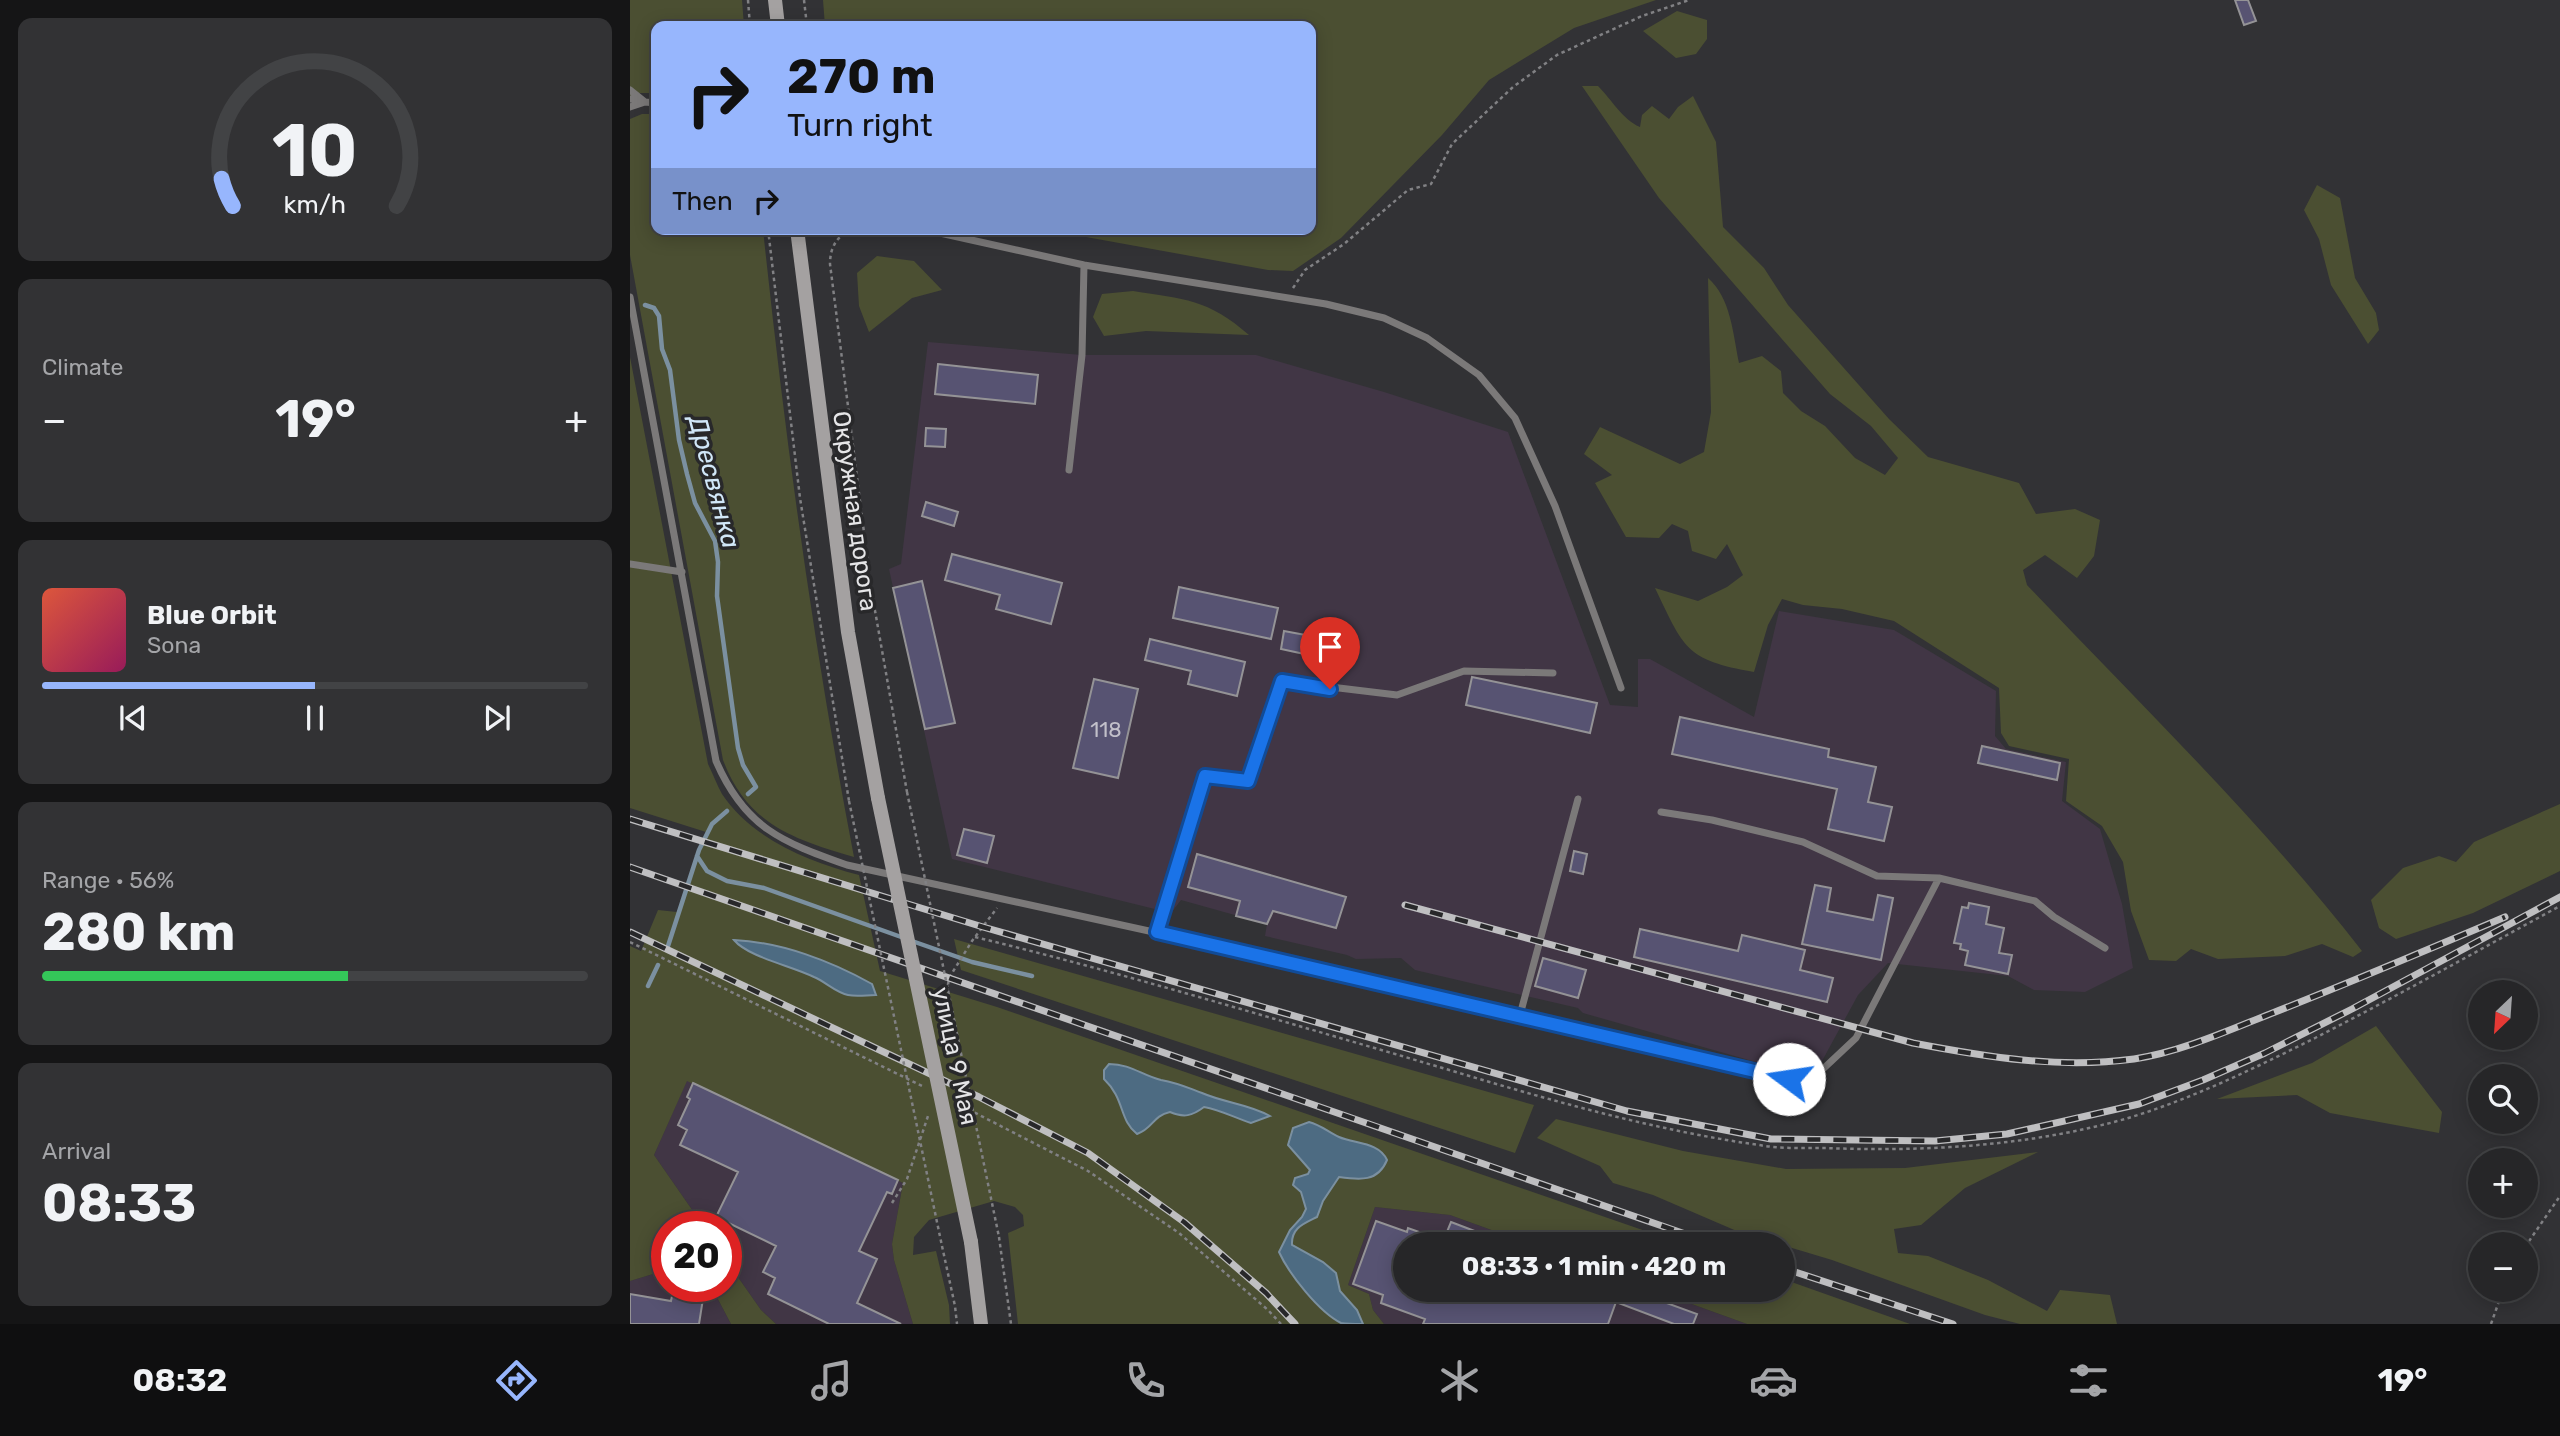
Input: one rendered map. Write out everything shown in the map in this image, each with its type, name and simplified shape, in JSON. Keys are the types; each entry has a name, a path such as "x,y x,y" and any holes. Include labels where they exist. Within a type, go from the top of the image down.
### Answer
{"main road":[{"path":"775,0 777,21"},
{"name":"Окружная дорога","path":"798,235 848,632 878,798"},
{"name":"улица 9 Мая","path":"878,798 971,1242 981,1324"}],"lane":[{"path":"630,90 645,102"},
{"path":"630,99 651,103"},
{"path":"630,107 645,102"},
{"path":"949,235 1084,265 1289,298 1384,318 1427,338 1479,375 1515,418 1555,506 1621,688"},
{"path":"1069,470 1082,355 1084,265"},
{"path":"630,297 716,761 728,789 742,809 764,829 803,850 847,865 1157,932 1789,1079 1823,1069 1856,1038 1939,878"},
{"path":"630,564 682,572"},
{"path":"1157,932 1205,776 1248,781 1282,681 1397,695 1464,671 1553,673"},
{"path":"1520,1015 1578,799"},
{"path":"1661,812 1712,820 1803,842 1877,876 1939,878 2035,901 2054,917 2105,948"}],"path":[{"path":"748,0 750,21"},
{"path":"804,0 806,21"},
{"path":"1289,298 1305,270 1345,244 1408,190 1432,184 1452,144 1513,87 1557,55 1642,16 1689,0"},
{"path":"769,235 800,498 849,801 956,1306 957,1324"},
{"path":"844,235 835,242 830,264 871,588 907,792 999,1237 1011,1324"},
{"path":"956,967 1003,899"},
{"path":"975,937 1120,974 1536,1095 1657,1127 1763,1146 1924,1149 2003,1142 2077,1129 2121,1120 2167,1105 2241,1074 2398,996 2560,906"},
{"path":"630,942 932,1091"},
{"path":"957,1103 1088,1171 1179,1233 1281,1324"},
{"path":"2535,1232 2560,1196"},
{"path":"2491,1324 2499,1302"}],"shaded area":[{"path":"928,342 1082,355 1256,355 1508,432 1610,705 1638,707 1638,659 1650,659 1754,717 1779,611 1894,630 1996,691 1995,736 2006,749 2066,762 2062,801 2100,829 2122,904 2133,968 2085,992 2034,990 2008,976 1888,963 1858,995 1822,1061 1763,1064 1583,1013 1578,1008 1415,970 1401,958 1356,959 1265,936 1267,924 1181,900 1171,913 952,859 889,569 901,564"},
{"path":"687,1080 903,1183 892,1244 894,1260 913,1324 776,1324 761,1310 742,1283 742,1211 693,1211 654,1155"},
{"path":"1375,1207 1450,1215 1497,1232 1393,1232 1393,1302 1686,1302 1747,1324 1384,1324 1373,1310 1369,1294 1348,1285"},
{"path":"651,1275 651,1302 719,1302 731,1324 630,1324 630,1281"}],"green space":[{"path":"630,0 742,0 744,21 651,21 651,93 640,93 630,98"},
{"path":"823,0 1656,0 1574,28 1489,80 1442,135 1341,238 1293,271 1268,270 1075,235 1316,235 1316,21 825,21"},
{"path":"1677,11 1707,20 1707,39 1696,54 1676,58 1643,31"},
{"path":"1582,86 1598,86 1622,114 1640,127 1642,115 1652,106 1669,119 1678,107 1693,96 1716,142 1723,227 1764,268 1788,305 1889,419 1928,457 2019,483 2036,514 2075,509 2100,520 2094,556 2077,578 2045,555 2023,570 2027,585 2241,809 2283,855 2362,951 2353,957 2322,944 2285,956 2218,959 2191,949 2176,961 2149,960 2131,911 2123,862 2102,826 2066,801 2069,759 2009,746 2001,733 1999,688 1894,621 1782,599 1768,625 1754,672 1714,662 1690,648 1673,625 1655,588 1698,601 1727,587 1743,575 1727,544 1716,559 1692,551 1688,531 1672,524 1659,538 1626,537 1595,483 1612,475 1584,454 1600,427 1680,464 1704,452 1711,412 1708,278 1716,286 1726,306 1739,363 1762,356 1781,371 1783,393 1801,411 1825,426 1855,458 1885,475 1898,458 1871,426 1830,394 1659,198"},
{"path":"651,114 651,235 764,235 802,544 854,857 811,843 775,826 745,800 723,760 630,255 630,119"},
{"path":"2317,185 2340,198 2355,278 2376,313 2379,330 2368,344 2331,285 2319,239 2304,210"},
{"path":"877,256 914,261 942,290 912,298 869,332 859,306 857,273"},
{"path":"1133,291 1195,302 1221,314 1249,335 1146,331 1104,336 1093,317 1102,294"},
{"path":"630,357 708,764 722,794 734,810 765,836 802,856 859,875 880,971 997,1007 1648,1232 1497,1232 1450,1215 1375,1207 1348,1285 1369,1294 1373,1310 1384,1324 1018,1324 1008,1233 1024,1226 1023,1215 1015,1207 994,1201 929,1220 914,1237 913,1255 936,1251 949,1305 950,1324 913,1324 894,1260 892,1244 903,1183 687,1081 654,1155 693,1211 651,1211 651,1275 630,1281 630,946 641,951 658,910 677,912 706,832 630,808"},
{"path":"2560,804 2560,871 2473,913 2396,939 2379,928 2371,900 2403,868 2439,856 2456,862 2474,842"},
{"path":"954,939 1534,1105 1515,1153 961,970"},
{"path":"2376,1026 2442,1112 2439,1133 2330,1113 2297,1095 2217,1099 2312,1063"},
{"path":"1556,1119 1683,1151 1786,1169 1905,1168 2038,1152 1965,1188 1921,1225 1894,1229 1898,1253 1928,1256 1988,1280 2047,1311 2060,1290 2110,1295 2117,1324 2020,1324 1985,1315 1795,1249 1795,1232 1739,1232 1653,1195 1613,1183 1600,1166 1537,1138"},
{"path":"742,1283 761,1310 776,1324 731,1324 719,1302 742,1302"},
{"path":"1795,1283 1910,1324 1747,1324 1686,1302 1795,1302"}],"water":[{"path":"734,940 770,944 823,960 872,984 876,995 843,994 814,977 749,951"},
{"path":"1109,1064 1130,1068 1270,1116 1251,1123 1204,1107 1188,1115 1170,1112 1164,1114 1137,1134 1127,1122 1115,1094 1104,1079 1104,1070"},
{"path":"1309,1122 1339,1137 1373,1147 1387,1160 1379,1172 1368,1178 1339,1177 1323,1201 1317,1217 1299,1227 1292,1239 1292,1245 1323,1262 1336,1273 1340,1291 1357,1310 1363,1324 1341,1323 1332,1318 1297,1281 1279,1252 1290,1230 1306,1209 1301,1192 1293,1185 1295,1178 1308,1174 1310,1170 1288,1145 1293,1128"}],"building":[{"path":"2235,0 2248,0 2256,21 2244,25"},
{"path":"938,364 1038,375 1035,404 935,394"},
{"path":"926,428 946,429 945,447 925,446"},
{"path":"926,502 958,512 954,526 922,516"},
{"path":"952,554 1062,583 1051,624 996,609 1000,595 945,580"},
{"path":"922,581 955,723 925,729 893,588"},
{"path":"1179,587 1278,608 1271,639 1173,618"},
{"path":"1284,631 1327,639 1323,658 1281,649"},
{"path":"1150,639 1245,662 1237,696 1188,684 1191,671 1145,660"},
{"path":"1472,677 1597,703 1590,733 1466,705"},
{"path":"1094,679 1138,689 1118,778 1073,768"},
{"path":"1680,717 1829,749 1828,757 1876,767 1868,802 1892,807 1884,841 1828,829 1837,789 1672,754"},
{"path":"1982,746 2060,763 2057,780 1978,763"},
{"path":"964,829 994,836 987,863 957,855"},
{"path":"1574,851 1587,854 1583,874 1570,871"},
{"path":"1197,854 1346,897 1336,928 1273,911 1267,924 1236,916 1240,901 1188,887"},
{"path":"1815,885 1831,888 1827,911 1873,920 1878,895 1893,898 1881,960 1802,944"},
{"path":"1969,903 1989,907 1986,924 2004,928 1999,953 2012,955 2008,974 1965,965 1968,951 1960,949 1961,944 1954,943 1962,907 1968,908"},
{"path":"1640,929 1738,951 1742,935 1805,950 1800,970 1833,978 1827,1002 1634,957"},
{"path":"1543,958 1586,970 1578,998 1535,986"},
{"path":"693,1083 898,1180 892,1194 887,1192 859,1251 877,1259 857,1303 901,1324 829,1324 768,1294 775,1278 763,1272 776,1246 742,1230 742,1211 719,1211 738,1172 680,1145 687,1130 678,1125 690,1099 687,1097"},
{"path":"1376,1221 1407,1232 1393,1232 1393,1302 1616,1302 1608,1324 1423,1324 1425,1319 1381,1303 1383,1295 1353,1284"},
{"path":"1451,1222 1477,1232 1447,1232"},
{"path":"630,1294 651,1298 651,1302 702,1302 699,1324 630,1324"},
{"path":"1616,1302 1664,1302 1697,1314 1693,1324 1674,1324"}],"waterway":[{"name":"Дресвянка","path":"645,305 654,308 659,316 662,349 670,370 679,440 687,474 695,503 715,541 718,562 717,596 738,748 743,765 756,787 748,794"},
{"path":"668,946 699,850 712,824 727,811"},
{"path":"697,856 707,871 727,881 764,888 904,938"},
{"path":"912,941 972,962 1032,976"},
{"path":"648,986 658,965"}],"railway":[{"path":"630,819 983,927 1627,1111 1771,1139 1935,1141 2007,1134 2139,1104 2265,1053 2560,897"},
{"path":"630,867 1679,1232"},
{"path":"1405,905 1913,1043 1995,1057 2078,1063 2134,1059 2186,1046 2505,917"},
{"path":"630,932 979,1097 1088,1153 1184,1222 1266,1293 1295,1324"},
{"path":"1795,1272 1953,1324"}],"route":[{"path":"1330,689 1282,681 1248,781 1205,776 1157,932 1789,1079"}]}
